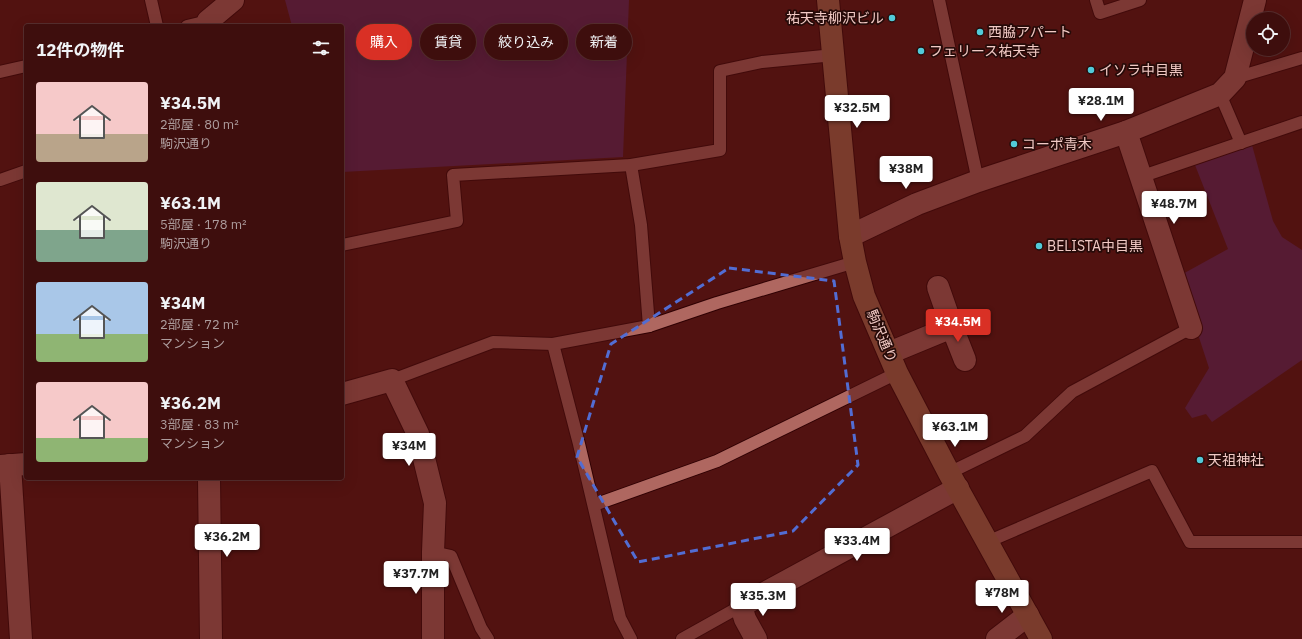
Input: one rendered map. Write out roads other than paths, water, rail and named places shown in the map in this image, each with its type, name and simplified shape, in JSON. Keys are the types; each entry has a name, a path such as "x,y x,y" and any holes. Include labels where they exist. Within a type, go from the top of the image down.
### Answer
{"main road":[{"name":"駒沢通り","path":"828,0 850,236 864,296 897,373 953,480 1041,639"}],"street":[{"path":"208,23 233,0"},
{"path":"850,236 917,204 978,181 1126,132 1220,94 1235,78 1255,0"},
{"path":"1126,132 1191,328"},
{"path":"938,287 965,360"},
{"path":"889,353 952,327"},
{"path":"344,393 392,380 418,434 435,503 433,639"},
{"path":"12,465 21,639"},
{"path":"209,480 211,639"},
{"path":"756,639 744,619 741,606 953,480"},
{"path":"997,639 1028,615"}],"lane":[{"path":"151,0 156,24"},
{"path":"939,0 978,181"},
{"path":"1096,0 1100,13 1140,0"},
{"path":"344,245 457,221 452,175 630,165 720,150 720,71 762,62 834,56"},
{"path":"1235,78 1302,58"},
{"path":"0,72 24,66"},
{"path":"1220,94 1241,143"},
{"path":"1140,177 1302,122"},
{"path":"630,165 641,225 649,326"},
{"path":"0,180 24,171"},
{"path":"392,380 493,342 553,344 649,326 717,303 855,262"},
{"path":"953,480 1025,436 1072,392 1191,328"},
{"path":"553,344 594,505 620,618 631,639"},
{"path":"594,505 717,461 897,373"},
{"path":"987,542 1152,471 1190,542 1302,542"},
{"path":"434,552 451,556 481,628 488,639"},
{"path":"682,639 741,606"}],"place":[{"name":"祐天寺柳沢ビル","path":"892,18"},
{"name":"西脇アパート","path":"980,32"},
{"name":"フェリース祐天寺","path":"921,51"},
{"name":"イソラ中目黒","path":"1091,70"},
{"name":"コーポ青木","path":"1014,144"},
{"name":"BELISTA中目黒","path":"1039,246"},
{"name":"天祖神社","path":"1200,460"}]}
